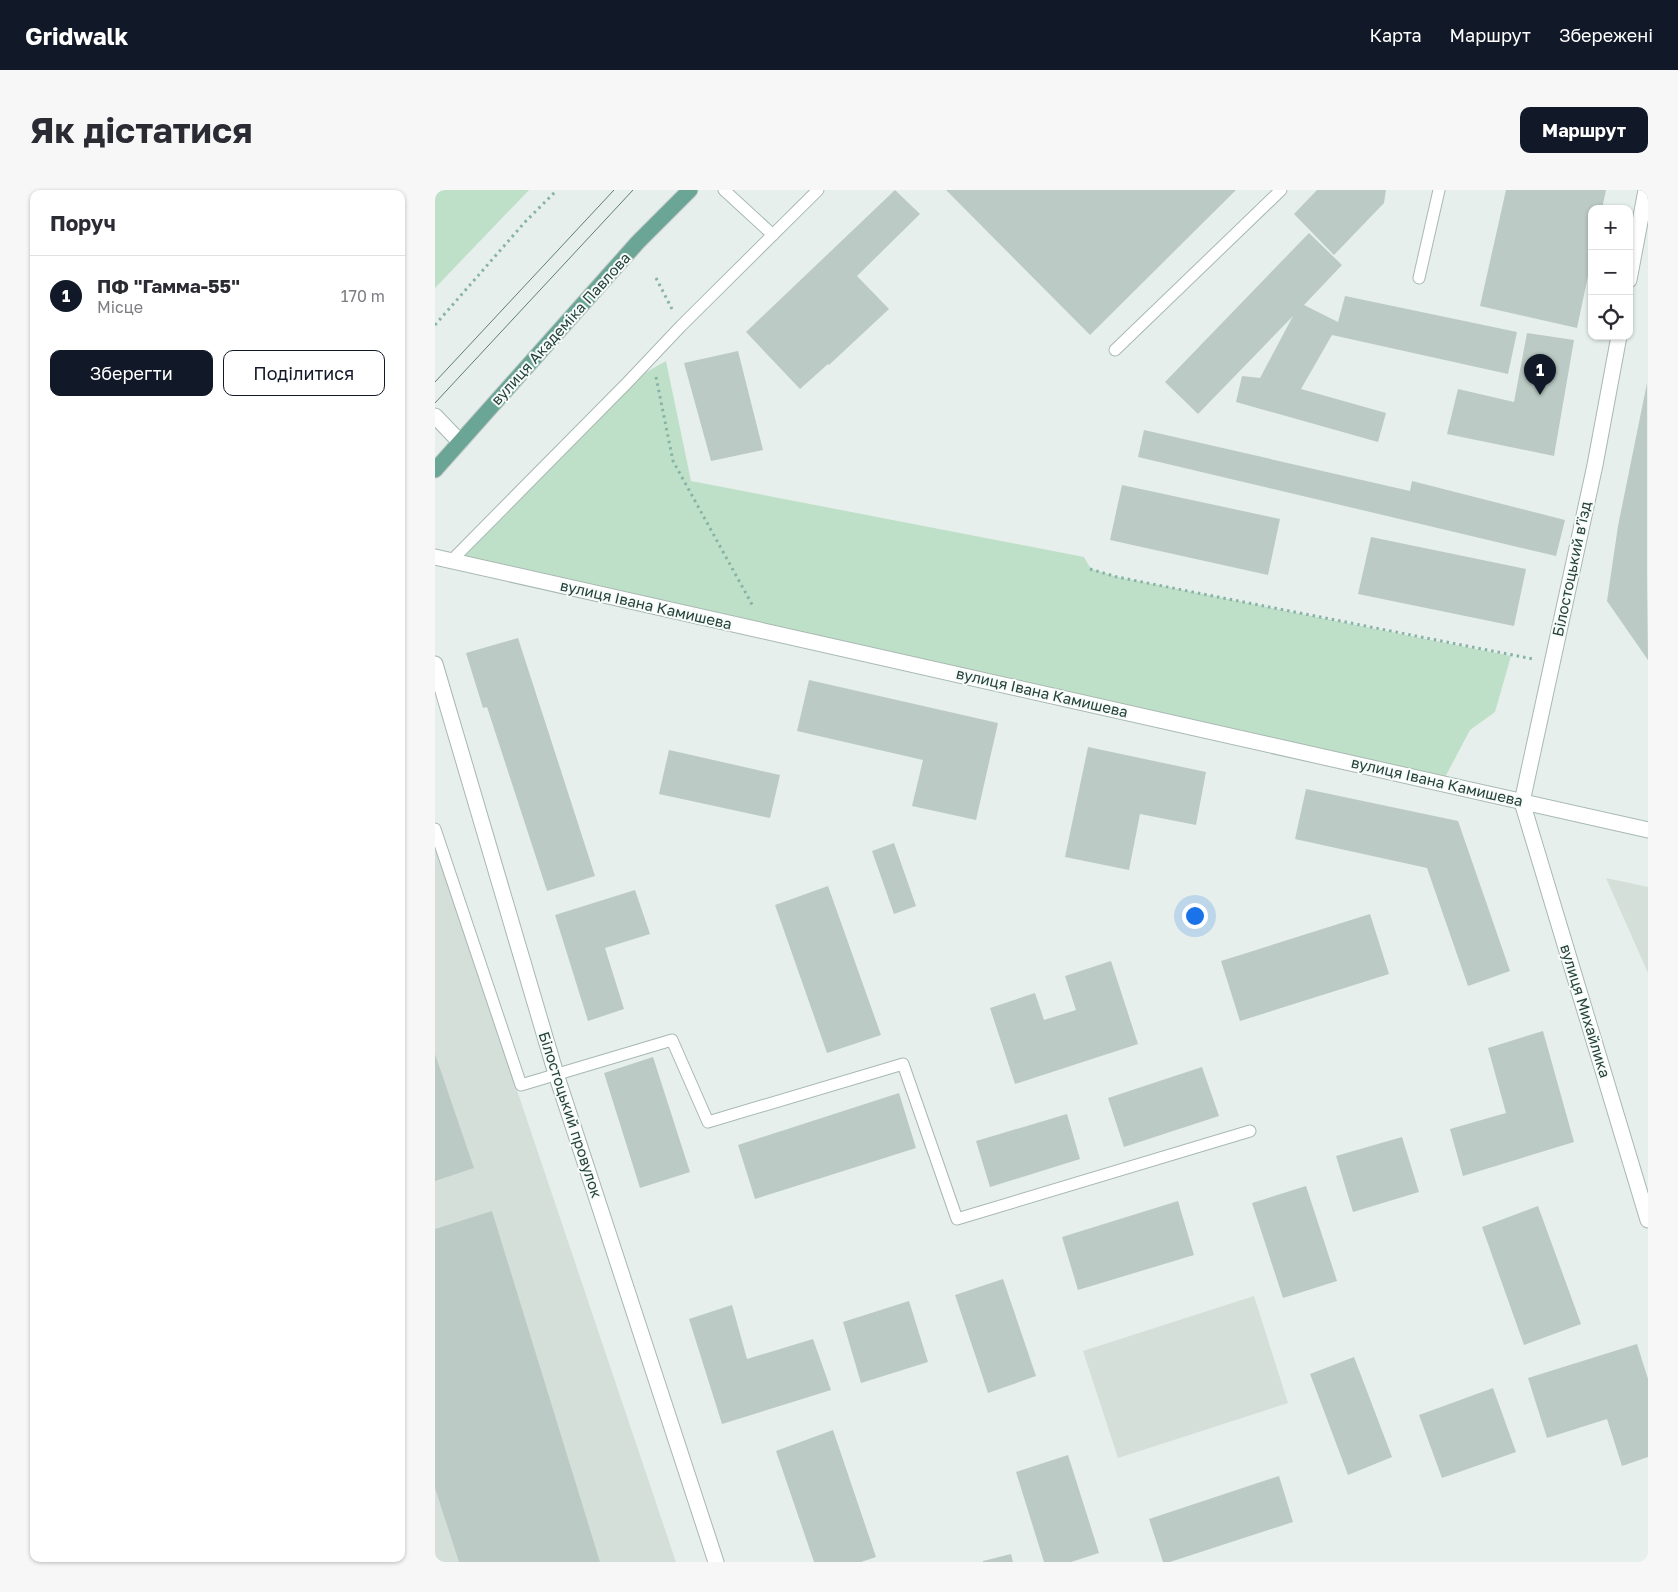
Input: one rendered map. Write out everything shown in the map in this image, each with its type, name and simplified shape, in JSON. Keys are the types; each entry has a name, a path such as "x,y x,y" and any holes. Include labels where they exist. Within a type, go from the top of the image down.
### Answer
{"main road":[{"name":"вулиця Академіка Павлова","path":"435,470 637,242 689,190"}],"street":[{"path":"1633,259 1646,190"},
{"name":"Білостоцький в’їзд","path":"1522,802 1595,465 1618,340"},
{"path":"435,416 460,442"},
{"name":"вулиця Івана Камишева","path":"435,558 1423,778 1648,830"},
{"name":"Білостоцький провулок","path":"435,664 556,1074 716,1562"},
{"name":"вулиця Михайлика","path":"1522,802 1648,1220"}],"lane":[{"path":"725,190 773,235"},
{"path":"451,561 681,326 818,190"},
{"path":"1115,350 1281,190"},
{"path":"1419,278 1439,190"},
{"path":"435,829 521,1085 672,1040 708,1122 903,1064 957,1219 1250,1131"}],"path":[{"path":"435,325 525,222 557,190"},
{"path":"656,278 681,326"},
{"path":"652,357 673,461 767,632"},
{"path":"1091,569 1127,578 1511,656 1552,662"}],"shaded area":[{"path":"435,847 676,1562 435,1562"},
{"path":"1606,878 1648,887 1648,973"},
{"path":"1254,1296 1288,1403 1118,1458 1083,1351"}],"green space":[{"path":"435,190 529,190 435,288"},
{"path":"666,361 691,481 1084,557 1091,569 1117,577 1511,656 1495,712 1470,730 1442,783 451,561 627,383"}],"building":[{"path":"895,190 920,214 857,276 889,309 829,365 800,389 746,332"},
{"path":"946,190 1236,190 1090,335"},
{"path":"1317,190 1386,190 1384,203 1334,255 1294,214"},
{"path":"1506,190 1606,190 1603,205 1588,205 1588,276 1577,328 1480,306"},
{"path":"1309,233 1342,265 1304,305 1338,322 1345,296 1517,332 1508,374 1332,335 1301,389 1386,413 1378,442 1236,402 1242,376 1260,378 1293,316 1198,414 1165,382"},
{"path":"1527,333 1574,340 1554,456 1447,434 1458,389 1514,402"},
{"path":"738,351 763,450 711,461 684,363"},
{"path":"1647,383 1648,660 1607,601 1618,526"},
{"path":"1144,430 1410,491 1412,481 1565,520 1556,556 1138,457"},
{"path":"1122,485 1280,519 1268,575 1110,540"},
{"path":"1371,537 1526,569 1514,626 1358,594"},
{"path":"518,638 595,876 547,891 487,707 483,708 466,653"},
{"path":"809,680 998,723 976,820 912,806 923,760 797,731"},
{"path":"1088,747 1206,772 1196,825 1140,814 1129,870 1065,857"},
{"path":"669,750 780,775 770,818 659,794"},
{"path":"1306,789 1458,821 1510,971 1468,986 1427,868 1295,839"},
{"path":"894,843 916,906 894,914 872,851"},
{"path":"828,886 881,1035 827,1053 775,905"},
{"path":"635,890 650,934 605,948 624,1009 588,1021 555,915"},
{"path":"1370,914 1389,974 1240,1021 1221,961"},
{"path":"1111,961 1138,1044 1015,1084 990,1008 1035,993 1044,1020 1076,1010 1065,976"},
{"path":"1543,1031 1574,1142 1463,1176 1450,1129 1506,1113 1488,1048"},
{"path":"435,1054 474,1168 435,1181"},
{"path":"653,1057 690,1172 640,1188 604,1073"},
{"path":"1202,1067 1219,1116 1124,1147 1108,1098"},
{"path":"899,1093 916,1148 755,1199 738,1145"},
{"path":"1067,1114 1080,1159 990,1187 976,1141"},
{"path":"1402,1137 1419,1192 1353,1212 1336,1156"},
{"path":"1306,1186 1337,1281 1283,1298 1252,1203"},
{"path":"1178,1201 1194,1255 1078,1290 1062,1237"},
{"path":"1538,1206 1581,1324 1524,1345 1482,1227"},
{"path":"492,1211 600,1562 459,1562 435,1488 435,1229"},
{"path":"1003,1279 1036,1376 988,1393 955,1295"},
{"path":"909,1301 928,1362 861,1383 843,1322"},
{"path":"732,1305 747,1359 813,1339 831,1390 722,1424 689,1319"},
{"path":"1637,1344 1648,1379 1648,1457 1622,1466 1607,1419 1547,1438 1528,1378"},
{"path":"1354,1357 1392,1457 1348,1475 1310,1374"},
{"path":"1493,1388 1516,1452 1442,1478 1419,1415"},
{"path":"833,1430 876,1557 861,1562 814,1562 776,1451"},
{"path":"1068,1455 1099,1553 1071,1562 1044,1562 1016,1472"},
{"path":"1279,1476 1293,1522 1170,1562 1163,1562 1149,1519"},
{"path":"1011,1554 1013,1562 983,1562 983,1561"}],"tram line":[{"path":"435,382 614,190"},
{"path":"435,403 633,190"}],"place":[{"name":"ПФ \"Гамма-55\"","path":"1540,395"}]}
